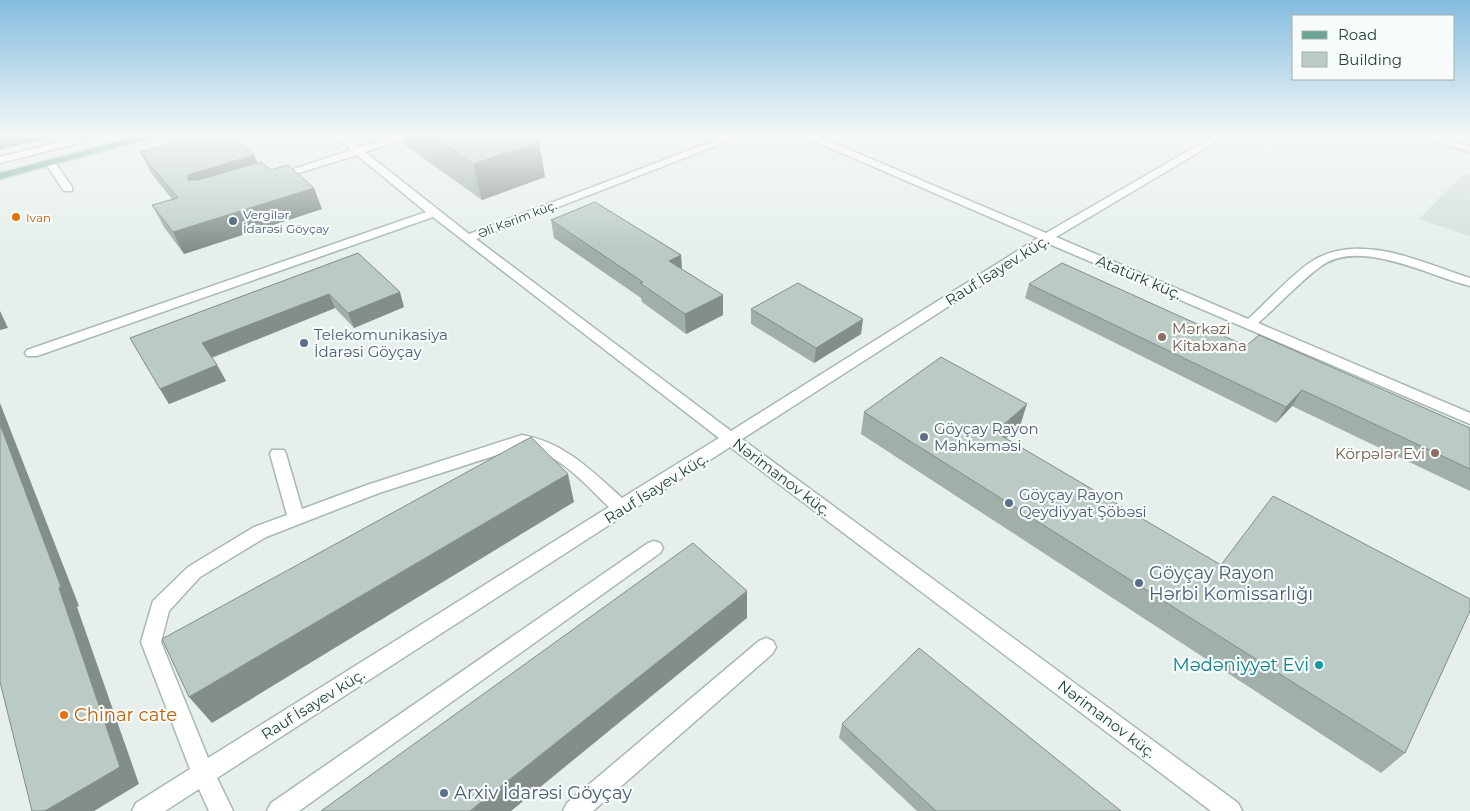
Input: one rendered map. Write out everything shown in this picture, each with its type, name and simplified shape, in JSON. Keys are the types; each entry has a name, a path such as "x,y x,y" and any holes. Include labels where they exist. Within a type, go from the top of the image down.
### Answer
{"street":[{"path":"58,174 68,189"},
{"path":"267,179 284,174"},
{"name":"Nərimanov küç.","path":"386,174 434,213 732,439 1230,811"},
{"name":"Əli Kərim küç.","path":"468,238 637,174"},
{"name":"Atatürk küç.","path":"898,174 1470,419"},
{"name":"Rauf İsayev küç.","path":"144,811 1048,237 1156,174"},
{"path":"32,353 434,213"},
{"path":"1250,324 1317,263 1338,253 1366,253 1391,257 1470,282"},
{"path":"221,811 203,774 151,642 160,607 194,572 260,532 373,489 522,441 535,441 555,451 622,509"},
{"path":"278,454 296,518"},
{"path":"279,811 654,548"},
{"path":"575,811 766,647"}],"shaded area":[{"path":"1463,174 1470,174 1470,236 1419,219"}],"building":[{"path":"158,174 192,174 188,175 188,180 198,180 220,174 298,174 314,188 173,232 152,205 178,198"},
{"path":"595,202 681,255 669,261 723,295 685,314 640,283 643,282 551,220"},
{"path":"358,253 400,292 348,313 329,294 202,343 217,365 160,389 130,338"},
{"path":"1062,263 1246,346 1259,335 1470,428 1470,469 1302,390 1286,407 1029,284"},
{"path":"798,283 863,319 816,348 751,309"},
{"path":"941,357 1027,404 995,432 1221,565 1273,496 1470,599 1470,611 1405,753 864,412"},
{"path":"0,424 61,587 59,588 120,767 45,811 32,811 0,682"},
{"path":"531,437 568,474 189,697 162,639"},
{"path":"693,543 747,591 470,811 321,811"},
{"path":"919,648 1121,811 936,811 842,724"}],"place":[{"name":"Ivan","path":"16,217"},
{"name":"Vergilər İdarəsi Göyçay","path":"233,221"},
{"name":"Mərkəzi Kitabxana","path":"1162,337"},
{"name":"Telekomunikasiya İdarəsi Göyçay","path":"304,343"},
{"name":"Göyçay Rayon Məhkəməsi","path":"924,437"},
{"name":"Körpələr Evi","path":"1435,453"},
{"name":"Göyçay Rayon Qeydiyyat Şöbəsi","path":"1009,503"},
{"name":"Göyçay Rayon Hərbi Komissarlığı","path":"1139,583"},
{"name":"Mədəniyyət Evi","path":"1319,665"},
{"name":"Chinar cate","path":"64,715"},
{"name":"Arxiv İdarəsi Göyçay","path":"444,793"}]}
